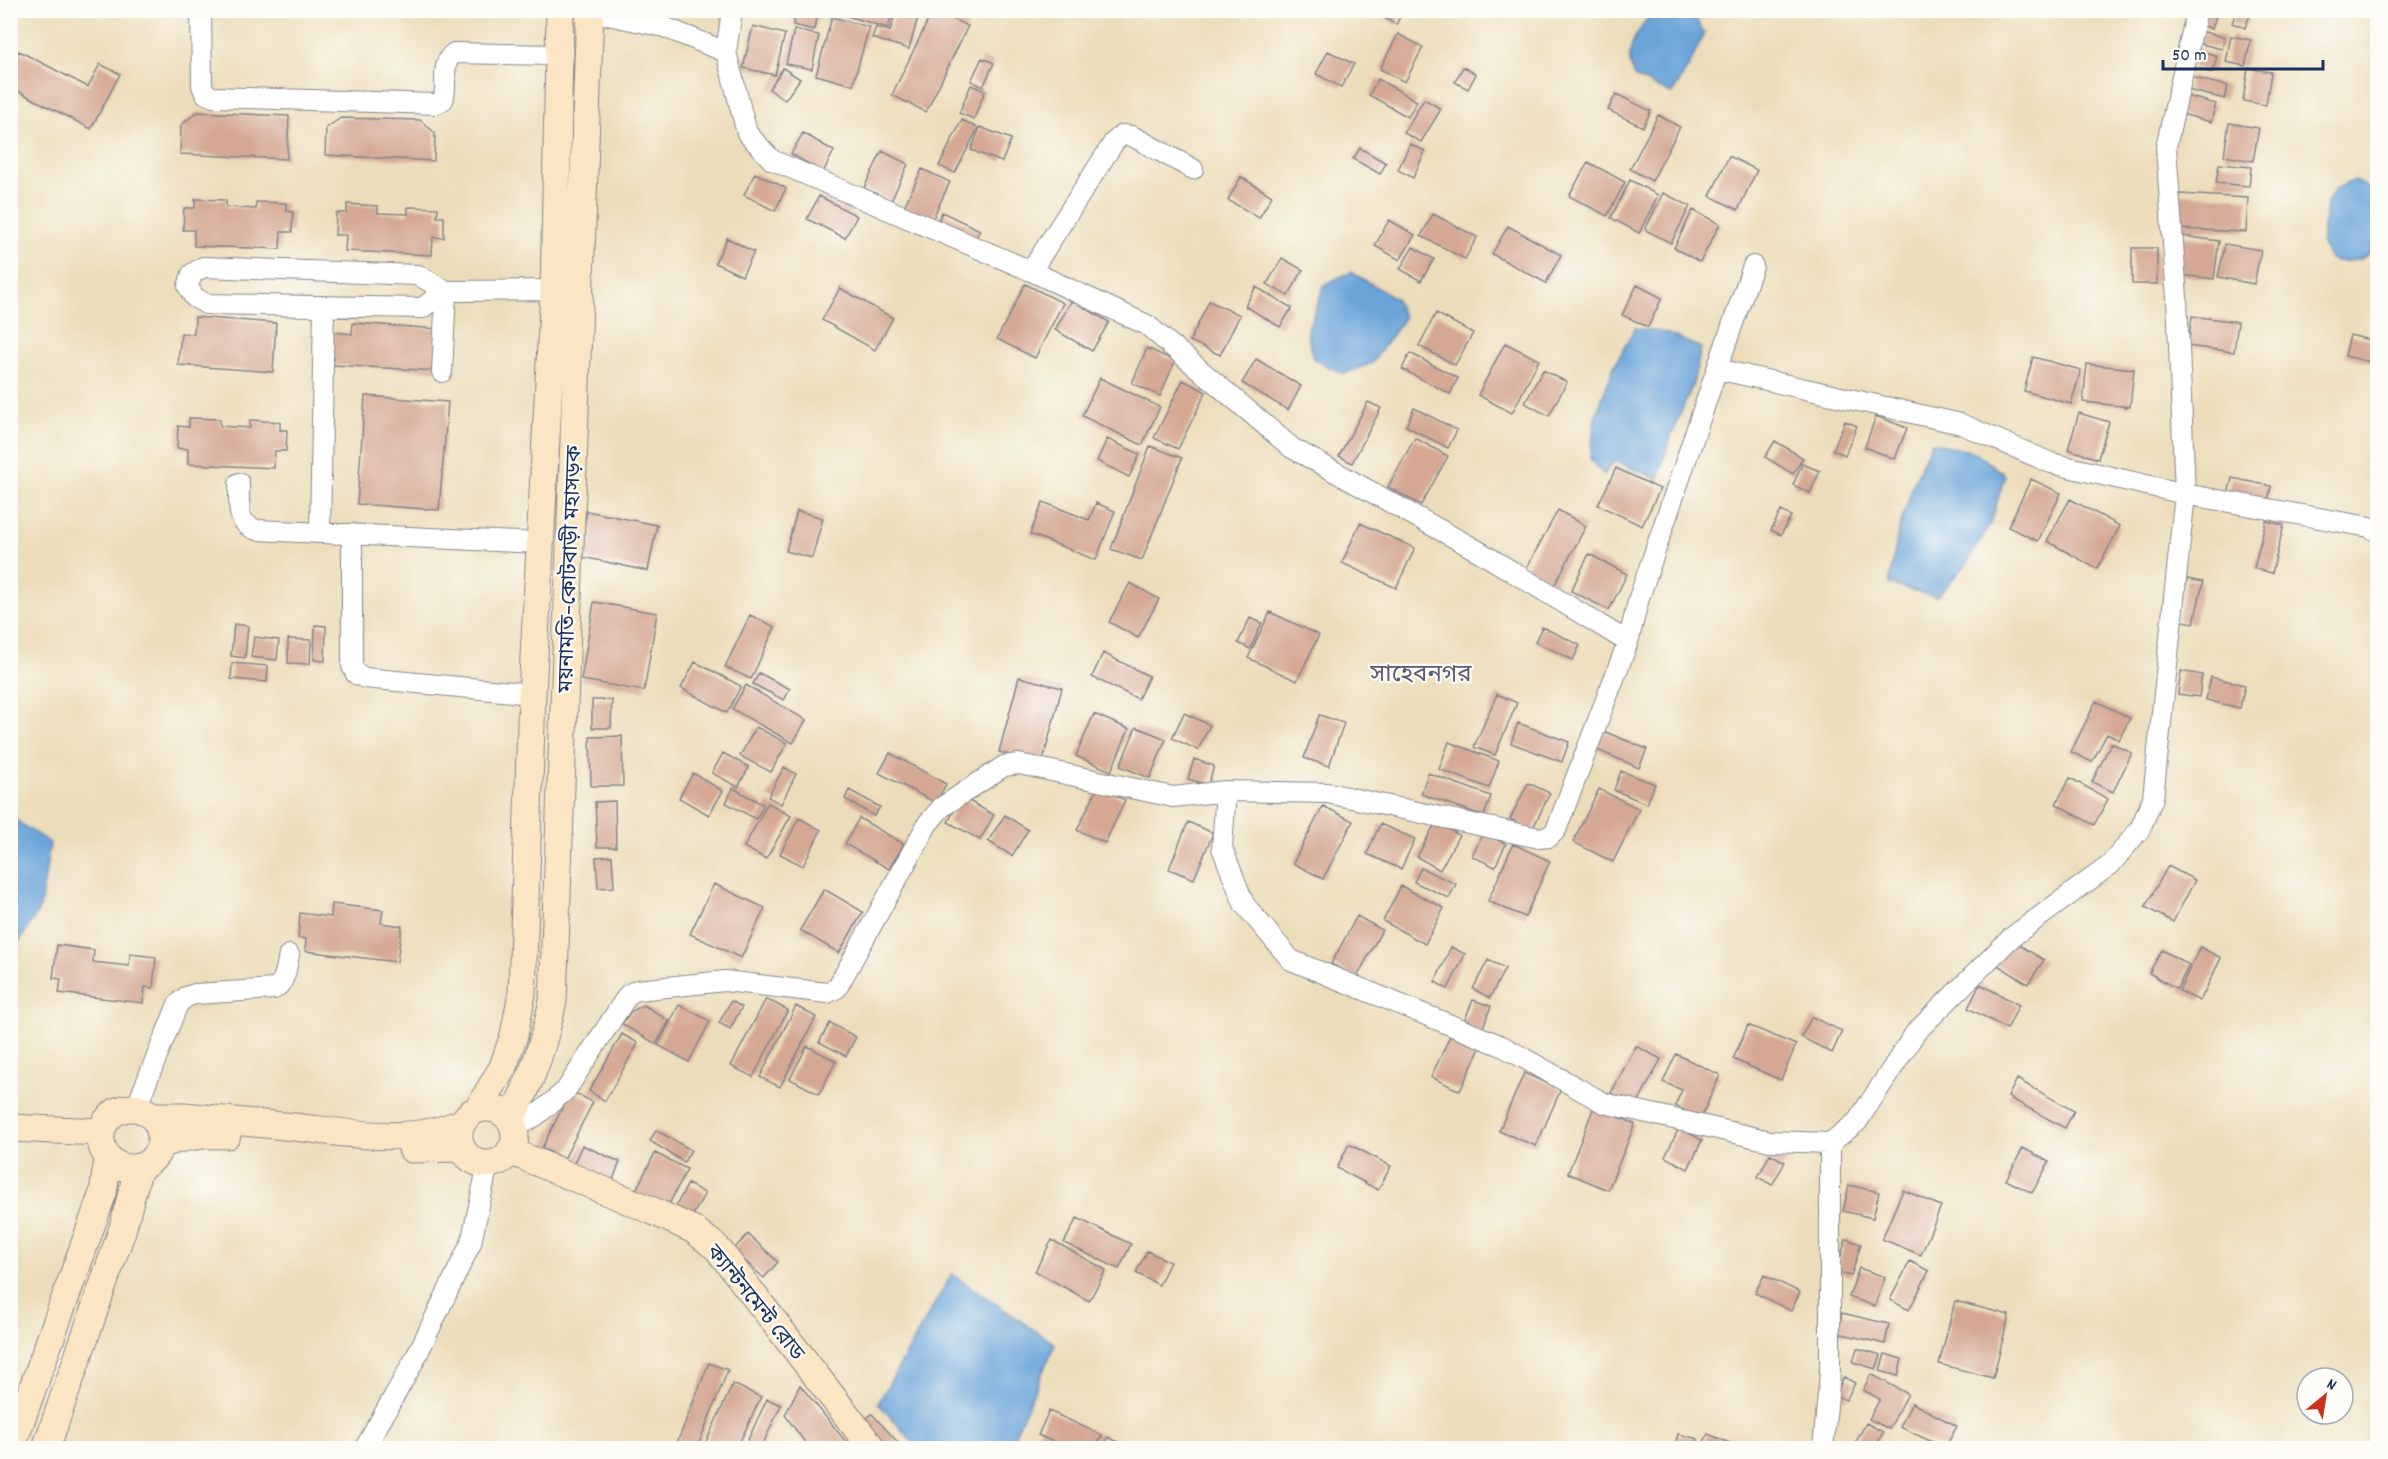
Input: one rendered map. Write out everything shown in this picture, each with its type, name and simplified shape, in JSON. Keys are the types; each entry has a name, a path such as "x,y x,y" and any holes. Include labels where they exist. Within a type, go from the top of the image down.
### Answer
{"main road":[{"name":"ময়নামতি–কোটবাড়ী মহাসড়ক","path":"506,1141 541,1053 553,1001 567,290 560,55 561,10"},
{"name":"ময়নামতি–কোটবাড়ী মহাসড়ক","path":"467,1127 503,1067 514,1035 522,993 532,694 540,543 567,290 590,11"},
{"path":"144,1112 161,1134 161,1145 153,1159 139,1167 123,1167 108,1158 103,1150 101,1132 110,1116 126,1107 144,1112 375,1136 428,1133 467,1127"},
{"path":"161,1145 182,1136 204,1134 396,1149 467,1127 496,1109 506,1141 472,1159 467,1127"},
{"path":"10,1128 101,1132"},
{"name":"ক্যান্টনমেন্ট রোড","path":"506,1141 694,1230 717,1248 872,1449"},
{"path":"11,1449 103,1193 108,1158"},
{"path":"46,1449 122,1231 139,1167"}],"street":[{"path":"201,10 202,86 206,94 213,97 436,104 443,100 446,92 445,66 448,58 454,53 560,55"},
{"path":"732,10 726,52 747,133 772,160 1147,325 1292,448 1480,552 1628,642"},
{"path":"1226,791 1222,848 1244,904 1291,960 1502,1046 1604,1103 1770,1141 1830,1143 1857,1122 1916,1032 2012,937 2110,865 2140,829 2153,798 2185,494 2177,298 2166,147 2197,10"},
{"path":"590,11 664,27 726,52"},
{"path":"1031,272 1114,142 1122,135 1132,136 1193,169"},
{"path":"365,1449 415,1359 471,1243 506,1141 566,1090 629,994 637,990 725,981 827,993 837,988 928,823 942,807 1004,766 1019,764 1173,797 1226,791 1328,793 1539,838 1549,837 1556,830 1628,642 1639,598 1753,266"},
{"path":"446,291 422,308 206,304 194,297 189,286 192,274 203,267 418,275 446,291 567,290"},
{"path":"442,372 446,291"},
{"path":"320,533 324,306"},
{"path":"1717,369 1961,424 2051,463 2185,494 2369,527 2378,532"},
{"path":"239,483 241,519 247,527 257,530 540,543"},
{"path":"352,534 352,666 356,674 365,678 532,694"},
{"path":"144,1112 178,1004 186,997 195,994 274,989 280,986 283,980 289,955"},
{"path":"1823,1449 1830,1373 1830,1143"}],"water":[{"path":"1653,11 1670,11 1696,19 1704,33 1690,64 1672,94 1634,77 1631,67 1633,42"},
{"path":"2354,180 2375,192 2378,198 2377,236 2374,246 2360,259 2331,260 2321,242 2327,203 2335,189"},
{"path":"1351,272 1395,298 1404,318 1372,363 1344,374 1313,359 1307,331 1325,284"},
{"path":"1635,328 1666,333 1701,348 1693,384 1669,441 1658,479 1614,461 1604,475 1590,459 1595,418 1614,366"},
{"path":"1931,442 1974,452 2005,475 1991,523 1965,566 1936,597 1889,584 1898,533 1913,485"},
{"path":"11,817 50,843 40,908 11,955"},
{"path":"952,1274 1055,1344 1009,1448 918,1448 878,1403"}],"building":[{"path":"796,10 818,15 814,30 793,25"},
{"path":"849,10 893,10 888,28 847,16"},
{"path":"896,10 920,10 909,49 872,38 876,27 890,31"},
{"path":"933,10 968,26 926,112 892,95"},
{"path":"1390,10 1403,10 1396,25 1386,19"},
{"path":"2203,10 2218,10 2212,29 2199,24"},
{"path":"2237,10 2252,10 2245,28 2232,23"},
{"path":"832,17 869,27 853,85 816,75"},
{"path":"753,26 785,34 775,75 743,68"},
{"path":"794,30 819,35 812,69 786,64"},
{"path":"2196,30 2225,37 2222,49 2193,42"},
{"path":"1398,34 1423,47 1405,82 1380,69"},
{"path":"2231,36 2251,40 2245,66 2226,62"},
{"path":"2196,49 2217,56 2212,73 2191,66"},
{"path":"19,51 88,87 100,64 120,74 91,129 10,87 10,66"},
{"path":"1328,51 1354,64 1341,87 1316,74"},
{"path":"982,58 994,63 983,87 971,81"},
{"path":"1463,67 1476,74 1468,89 1455,82"},
{"path":"783,68 800,79 785,100 769,89"},
{"path":"2248,68 2271,72 2266,105 2243,101"},
{"path":"2190,77 2228,86 2225,99 2187,90"},
{"path":"1378,79 1417,101 1408,117 1369,95"},
{"path":"971,85 985,91 974,119 959,113"},
{"path":"1616,94 1651,111 1643,127 1608,110"},
{"path":"2183,95 2216,104 2211,122 2178,113"},
{"path":"1424,99 1441,109 1421,142 1404,133"},
{"path":"197,112 289,116 287,159 180,154 181,125"},
{"path":"1658,115 1680,127 1652,181 1630,169"},
{"path":"341,118 420,120 435,133 434,161 325,155 326,128"},
{"path":"962,120 978,128 955,173 939,166"},
{"path":"2229,123 2259,128 2253,161 2224,156"},
{"path":"980,127 1011,139 1002,162 971,150"},
{"path":"803,133 834,151 823,172 791,154"},
{"path":"1410,144 1425,151 1413,178 1398,170"},
{"path":"1360,148 1386,163 1380,174 1353,159"},
{"path":"882,151 908,164 891,201 864,188"},
{"path":"1729,156 1757,170 1738,210 1710,196"},
{"path":"1588,162 1625,182 1607,216 1569,196"},
{"path":"2219,164 2251,167 2249,186 2216,183"},
{"path":"922,169 950,182 930,224 902,211"},
{"path":"755,173 786,188 775,211 744,195"},
{"path":"1241,177 1272,196 1259,218 1228,200"},
{"path":"1630,180 1658,195 1639,233 1611,218"},
{"path":"1663,193 1690,206 1671,243 1645,230"},
{"path":"2180,194 2248,198 2246,232 2178,229"},
{"path":"819,196 857,216 845,238 807,219"},
{"path":"195,199 226,200 226,207 256,209 256,202 286,203 286,211 293,212 292,232 281,232 280,249 194,246 194,230 183,230 184,208 195,208"},
{"path":"347,204 378,206 378,213 408,214 408,207 438,208 437,217 444,217 444,238 433,237 432,255 345,251 346,235 335,235 336,213 347,213"},
{"path":"1693,210 1720,224 1700,262 1674,248"},
{"path":"942,212 980,230 973,243 936,225"},
{"path":"1433,214 1477,237 1465,259 1421,236"},
{"path":"1389,220 1415,235 1400,260 1375,246"},
{"path":"1508,226 1561,255 1546,283 1492,254"},
{"path":"2182,236 2219,241 2214,279 2181,275"},
{"path":"727,238 754,252 742,276 715,263"},
{"path":"2225,244 2261,250 2254,284 2218,277"},
{"path":"1413,247 1434,259 1421,281 1400,269"},
{"path":"2132,248 2157,248 2157,284 2132,284"},
{"path":"1282,258 1303,270 1288,296 1267,284"},
{"path":"1025,284 1063,303 1035,358 997,339"},
{"path":"1637,285 1662,298 1648,327 1622,315"},
{"path":"1256,287 1292,308 1280,327 1245,306"},
{"path":"840,288 893,318 875,350 822,320"},
{"path":"1072,300 1109,322 1092,351 1055,330"},
{"path":"1209,301 1240,315 1220,355 1190,341"},
{"path":"1436,313 1473,333 1455,365 1419,346"},
{"path":"2192,316 2238,322 2234,352 2188,346"},
{"path":"195,317 276,323 273,372 178,365 181,333 194,334"},
{"path":"353,323 440,329 438,371 332,365 334,332 352,334"},
{"path":"2350,335 2378,342 2378,364 2345,356"},
{"path":"1505,343 1539,360 1512,413 1478,395"},
{"path":"1147,348 1175,361 1160,396 1132,383"},
{"path":"1410,353 1458,378 1450,394 1402,369"},
{"path":"2033,357 2081,370 2071,404 2024,391"},
{"path":"1256,359 1301,386 1288,410 1242,383"},
{"path":"2087,364 2134,369 2130,407 2083,402"},
{"path":"1543,370 1567,382 1549,416 1525,403"},
{"path":"1100,378 1160,407 1142,445 1082,416"},
{"path":"1183,380 1206,392 1178,449 1154,438"},
{"path":"365,396 448,402 439,510 357,504"},
{"path":"1368,402 1381,408 1352,463 1339,456"},
{"path":"1414,408 1457,430 1448,448 1406,426"},
{"path":"2079,413 2109,422 2098,459 2068,449"},
{"path":"1876,416 1907,428 1895,459 1865,447"},
{"path":"189,418 220,419 220,426 250,428 250,420 280,422 280,430 287,430 286,451 275,451 274,468 188,464 188,449 177,448 178,426 189,427"},
{"path":"1845,421 1857,426 1845,455 1833,450"},
{"path":"1415,438 1448,456 1421,505 1388,487"},
{"path":"1107,439 1140,454 1129,477 1097,461"},
{"path":"1775,441 1803,458 1793,474 1765,457"},
{"path":"1150,446 1182,458 1142,560 1111,549"},
{"path":"1802,464 1820,471 1810,493 1793,485"},
{"path":"1616,468 1660,489 1642,526 1598,505"},
{"path":"2232,478 2271,486 2268,502 2228,494"},
{"path":"2031,479 2061,493 2038,541 2008,527"},
{"path":"2070,499 2120,526 2097,569 2047,541"},
{"path":"1043,502 1089,520 1096,503 1115,511 1096,560 1030,534"},
{"path":"1558,510 1586,526 1554,586 1525,571"},
{"path":"587,511 657,525 648,571 578,556"},
{"path":"797,511 823,518 812,558 786,551"},
{"path":"1781,511 1791,516 1781,535 1771,530"},
{"path":"2266,521 2284,525 2272,573 2254,568"},
{"path":"1360,523 1415,548 1396,588 1342,563"},
{"path":"1589,554 1627,574 1609,610 1571,591"},
{"path":"2187,579 2203,582 2194,623 2178,620"},
{"path":"1130,583 1159,599 1138,638 1109,622"},
{"path":"594,602 657,613 644,691 581,680"},
{"path":"1270,612 1319,635 1297,681 1248,658"},
{"path":"750,615 775,627 751,679 725,667"},
{"path":"1250,618 1262,623 1250,649 1238,643"},
{"path":"234,624 248,626 245,658 231,656"},
{"path":"315,625 326,626 325,661 314,660"},
{"path":"1542,627 1580,645 1573,660 1535,642"},
{"path":"254,637 279,640 277,660 251,657"},
{"path":"288,639 311,640 310,664 288,663"},
{"path":"1103,653 1149,676 1138,699 1092,677"},
{"path":"695,662 741,686 727,713 681,688"},
{"path":"232,663 268,666 267,682 231,679"},
{"path":"2181,671 2202,675 2199,697 2178,694"},
{"path":"759,673 790,689 784,700 753,684"},
{"path":"1019,677 1062,688 1042,764 999,752"},
{"path":"2211,677 2245,685 2240,708 2206,700"},
{"path":"746,685 806,720 793,743 732,709"},
{"path":"1497,694 1517,703 1495,755 1474,747"},
{"path":"592,700 612,700 611,728 592,728"},
{"path":"2096,701 2130,718 2119,740 2107,734 2092,762 2071,752"},
{"path":"1184,713 1210,725 1198,750 1172,738"},
{"path":"1094,714 1129,729 1111,771 1076,756"},
{"path":"1319,715 1344,723 1329,766 1304,758"},
{"path":"1518,723 1569,742 1562,762 1511,743"},
{"path":"756,727 787,743 771,772 740,756"},
{"path":"1136,727 1166,739 1150,778 1120,766"},
{"path":"1603,731 1647,749 1639,768 1595,749"},
{"path":"622,736 623,786 591,786 590,737"},
{"path":"1449,742 1499,761 1489,788 1439,769"},
{"path":"2111,743 2132,753 2113,792 2092,782"},
{"path":"723,753 749,767 738,787 712,773"},
{"path":"890,753 946,784 936,803 879,773"},
{"path":"1194,759 1214,766 1208,785 1188,779"},
{"path":"784,767 796,774 781,804 768,797"},
{"path":"1621,771 1655,784 1647,804 1614,790"},
{"path":"693,773 723,791 709,815 679,798"},
{"path":"1428,773 1491,796 1484,816 1421,794"},
{"path":"2070,778 2108,799 2094,825 2056,804"},
{"path":"1528,783 1550,793 1532,830 1510,819"},
{"path":"1098,787 1125,800 1105,843 1077,830"},
{"path":"733,788 764,805 756,819 726,803"},
{"path":"1599,789 1639,809 1613,862 1573,842"},
{"path":"849,790 880,807 874,816 845,799"},
{"path":"962,797 994,815 980,840 948,822"},
{"path":"615,801 616,847 597,847 595,802"},
{"path":"768,803 791,816 766,859 744,847"},
{"path":"1323,806 1353,821 1323,879 1293,863"},
{"path":"1005,815 1028,830 1012,856 988,841"},
{"path":"799,818 821,830 803,866 780,854"},
{"path":"859,818 904,844 889,869 845,844"},
{"path":"1188,822 1213,833 1194,879 1169,869"},
{"path":"1436,822 1459,835 1440,870 1417,857"},
{"path":"1380,824 1415,839 1401,869 1367,854"},
{"path":"1483,833 1506,844 1495,867 1472,856"},
{"path":"1513,844 1550,861 1525,917 1488,901"},
{"path":"612,856 614,887 598,888 596,857"},
{"path":"2168,866 2195,880 2173,922 2145,907"},
{"path":"1421,868 1456,884 1449,898 1414,882"},
{"path":"714,884 765,908 741,958 690,934"},
{"path":"1401,886 1444,908 1425,944 1383,921"},
{"path":"824,889 863,912 839,953 800,930"},
{"path":"332,904 383,910 381,923 402,926 397,962 305,951 306,939 298,938 300,913 331,917"},
{"path":"1357,916 1382,930 1357,977 1331,964"},
{"path":"2011,940 2044,960 2028,984 1996,964"},
{"path":"57,945 94,950 93,962 129,966 130,954 156,957 153,988 145,987 143,1003 59,993 61,979 53,978"},
{"path":"1451,947 1465,954 1448,989 1435,982"},
{"path":"2200,947 2221,958 2200,1001 2179,991"},
{"path":"2162,950 2189,965 2177,989 2149,973"},
{"path":"1488,960 1505,968 1490,998 1473,989"},
{"path":"1980,984 2019,1005 2007,1029 1968,1008"},
{"path":"766,999 788,1010 753,1077 731,1066"},
{"path":"1473,1000 1491,1006 1481,1033 1462,1026"},
{"path":"731,1001 742,1007 730,1029 719,1023"},
{"path":"644,1005 669,1021 656,1044 622,1024 630,1012"},
{"path":"679,1005 710,1021 689,1062 658,1045"},
{"path":"796,1006 816,1017 780,1087 760,1077"},
{"path":"1812,1017 1842,1031 1832,1053 1801,1037"},
{"path":"830,1023 856,1037 846,1056 819,1042"},
{"path":"1748,1025 1796,1045 1781,1080 1733,1059"},
{"path":"622,1034 638,1043 605,1101 589,1091"},
{"path":"1451,1034 1480,1048 1460,1091 1431,1077"},
{"path":"807,1046 836,1061 819,1094 790,1079"},
{"path":"1636,1046 1661,1059 1636,1106 1611,1093"},
{"path":"1676,1054 1720,1075 1701,1118 1675,1106 1682,1090 1663,1082"},
{"path":"1524,1073 1561,1089 1536,1146 1499,1131"},
{"path":"2017,1079 2074,1111 2065,1128 2008,1097"},
{"path":"571,1091 593,1102 564,1159 542,1148"},
{"path":"1594,1107 1635,1124 1608,1190 1568,1173"},
{"path":"1679,1128 1702,1140 1688,1169 1665,1157"},
{"path":"656,1130 691,1150 684,1162 650,1141"},
{"path":"1349,1144 1391,1166 1378,1190 1337,1168"},
{"path":"582,1145 620,1162 610,1187 571,1170"},
{"path":"2023,1148 2049,1162 2032,1193 2006,1180"},
{"path":"655,1153 687,1169 666,1210 634,1194"},
{"path":"1770,1154 1785,1162 1772,1185 1758,1177"},
{"path":"688,1184 705,1193 689,1222 672,1213"},
{"path":"1849,1185 1879,1192 1873,1218 1843,1211"},
{"path":"1903,1190 1941,1206 1921,1255 1882,1239"},
{"path":"1077,1218 1131,1244 1119,1269 1064,1243"},
{"path":"748,1234 778,1262 764,1278 733,1250"},
{"path":"1846,1239 1861,1244 1851,1276 1836,1272"},
{"path":"1052,1240 1106,1270 1089,1301 1035,1271"},
{"path":"1147,1251 1170,1262 1159,1285 1136,1273"},
{"path":"1910,1261 1929,1271 1909,1310 1890,1300"},
{"path":"1859,1268 1885,1277 1875,1306 1849,1297"},
{"path":"1764,1275 1800,1292 1791,1311 1755,1293"},
{"path":"1955,1301 2009,1315 1993,1378 1939,1364"},
{"path":"1842,1313 1889,1324 1885,1344 1838,1333"},
{"path":"1857,1348 1881,1355 1876,1369 1853,1362"},
{"path":"1885,1354 1902,1359 1898,1376 1880,1371"},
{"path":"709,1363 728,1370 697,1448 675,1448"},
{"path":"1871,1374 1908,1394 1889,1429 1869,1419 1880,1399 1863,1390"},
{"path":"1844,1377 1855,1383 1846,1400 1835,1395"},
{"path":"733,1384 761,1397 737,1448 703,1448"},
{"path":"800,1385 847,1443 843,1448 809,1448 785,1415"},
{"path":"767,1399 781,1405 761,1448 756,1448 746,1444"},
{"path":"1912,1403 1957,1426 1945,1448 1900,1427"},
{"path":"1049,1411 1102,1435 1096,1448 1067,1448 1038,1435"},
{"path":"872,1414 903,1448 884,1448 861,1423"},
{"path":"1866,1423 1883,1432 1875,1448 1863,1448 1855,1444"},
{"path":"1678,1434 1698,1439 1695,1448 1674,1448"},
{"path":"1708,1434 1737,1446 1736,1448 1701,1448"},
{"path":"1108,1437 1130,1448 1103,1448"}],"district":[{"name":"সাহেবনগর","path":"1421,673"}]}
